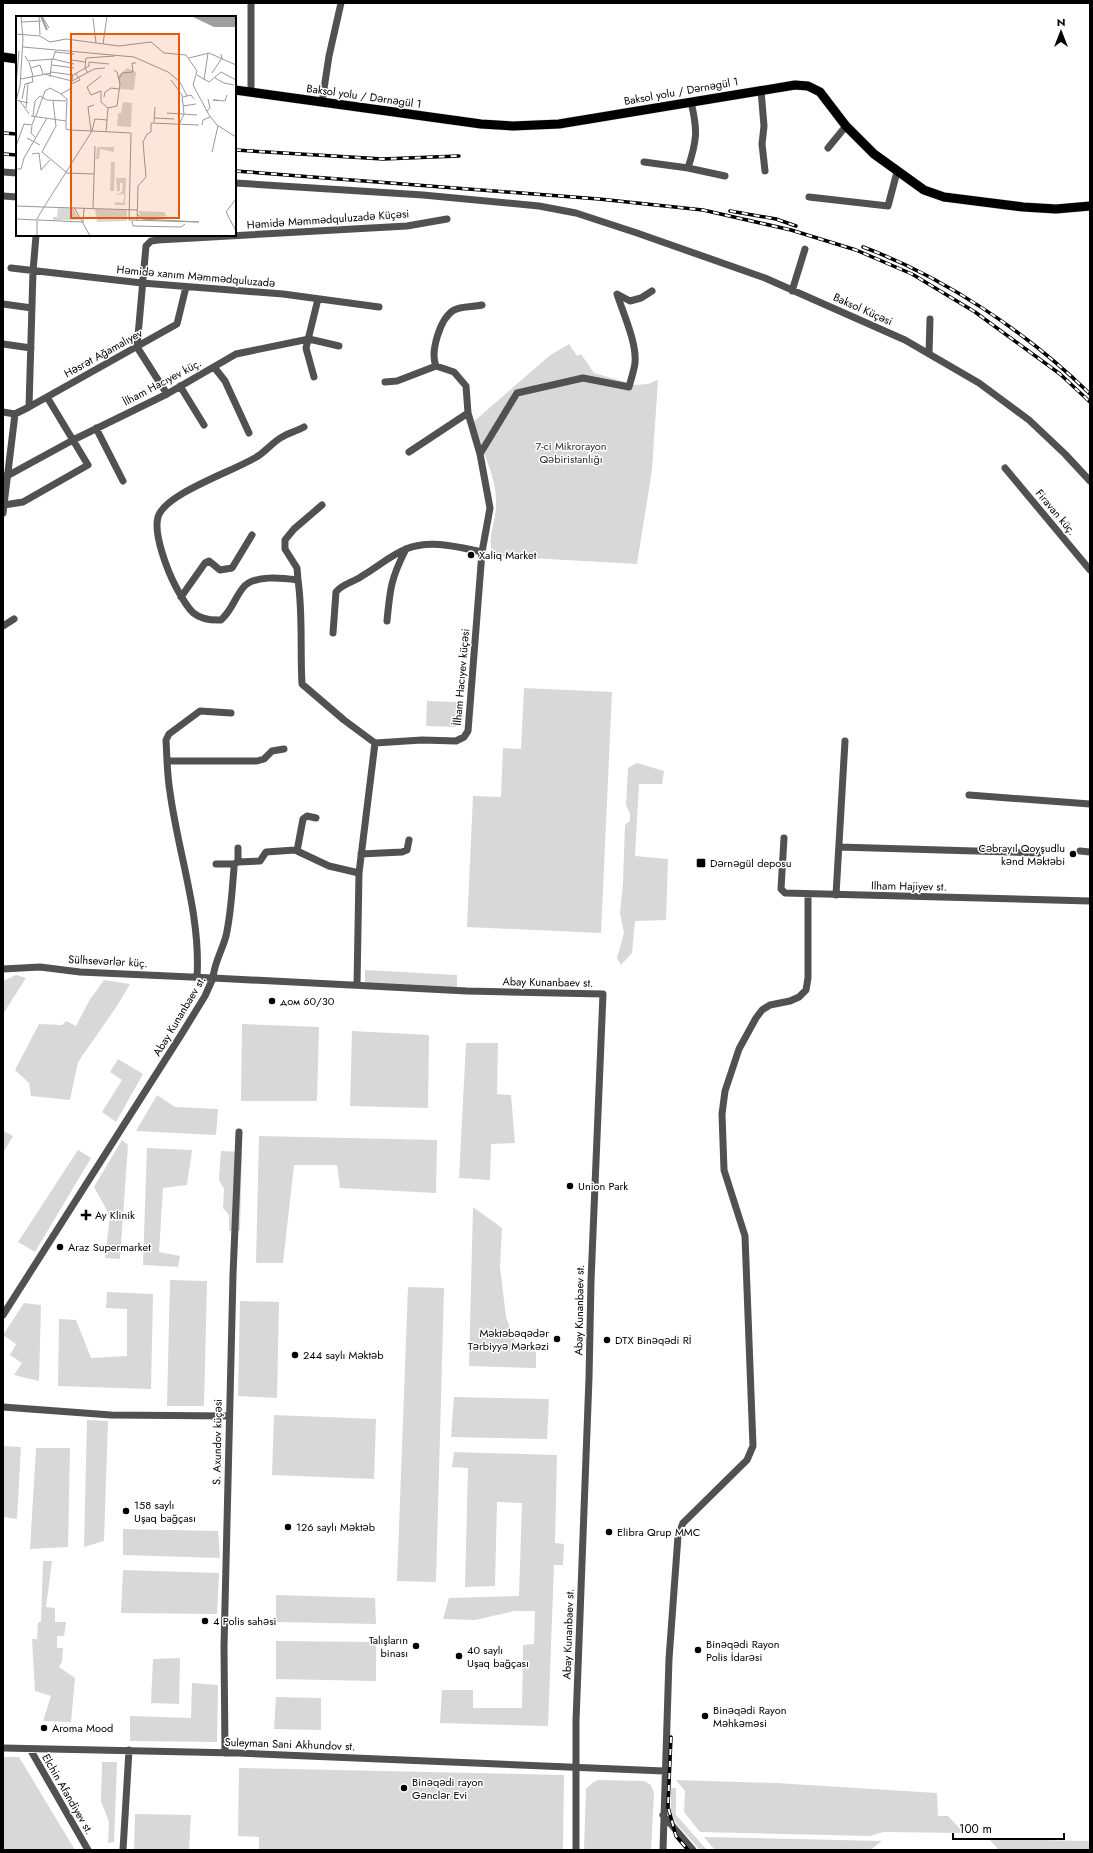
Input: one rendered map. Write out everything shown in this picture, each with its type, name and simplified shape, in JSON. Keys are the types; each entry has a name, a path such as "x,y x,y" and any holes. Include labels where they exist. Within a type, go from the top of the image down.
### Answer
{"main road":[{"path":"3,57 16,59"},
{"name":"Baksol yolu / Dərnəgül 1","path":"236,90 481,124 520,126 560,124 761,90 802,85 816,89 825,98 846,126 874,154 924,190 944,197 1043,208 1090,206"}],"street":[{"path":"251,3 251,92"},
{"path":"322,102 329,56 341,3"},
{"path":"761,90 764,122 762,144 765,171"},
{"path":"688,168 696,145 697,134 691,102"},
{"path":"828,148 846,126"},
{"path":"644,162 688,168 725,176"},
{"path":"3,172 16,173"},
{"path":"809,197 888,206 897,172"},
{"name":"Həmidə Məmmədquluzadə Küçəsi","path":"236,183 423,195 539,206 576,213 591,218"},
{"path":"3,196 16,197"},
{"name":"Baksol Küçəsi","path":"591,218 765,278 882,329 979,383 1029,420 1066,454 1090,481"},
{"name":"Həmidə Məmmədquluzadə Küçəsi","path":"236,236 407,226 447,219"},
{"path":"29,407 33,271 36,236"},
{"name":"Həmidə Məmmədquluzadə Küçəsi","path":"137,347 146,246 151,242 158,240 229,236"},
{"path":"792,291 805,249"},
{"name":"Həmidə xanım Məmmədquluzadə","path":"11,268 142,283 283,294 379,307"},
{"name":"Həsrət Ağamalıyev","path":"15,414 177,324 186,287"},
{"path":"480,454 517,393 582,378 629,387 635,362 633,343 617,294 630,301 641,298 652,291"},
{"path":"314,377 306,348 318,299"},
{"path":"3,304 32,308"},
{"path":"385,382 397,381 436,366 433,360 434,346 449,313 455,309 482,305"},
{"path":"929,354 930,319"},
{"name":"İlham Hacıyev küç.","path":"5,476 96,428 167,394 236,354 309,339 339,346"},
{"path":"3,344 31,348"},
{"path":"137,347 167,394"},
{"name":"İlham Hacıyev küçəsi","path":"375,743 422,740 456,742 464,737 468,731 482,552 490,508 480,454 468,413 466,386 454,372 436,366"},
{"path":"214,367 225,381 249,433"},
{"path":"180,386 204,425"},
{"path":"4,505 23,502 88,465 47,397"},
{"path":"3,412 15,414 5,476 3,513"},
{"path":"409,452 468,413"},
{"path":"96,428 123,481"},
{"path":"298,580 258,578 242,587 228,614 221,620 200,618 188,610 173,582 158,536 158,517 164,508 197,485 258,456 282,437 304,428"},
{"name":"Firavan küç.","path":"1005,468 1090,570"},
{"path":"322,505 294,529 285,540 284,549 297,568 300,595 300,655 302,684 344,720 375,743 359,873 357,985"},
{"path":"181,597 205,563 209,561 220,570 232,568 252,535"},
{"path":"333,633 336,592 340,587 356,580 406,549 417,546 446,545 482,552"},
{"path":"387,621 390,586 397,566 406,549"},
{"path":"3,626 14,619"},
{"path":"197,977 198,953 169,791 166,740 169,734 200,711 231,713"},
{"path":"836,895 845,741"},
{"path":"168,761 257,761 264,760 272,751 284,749"},
{"path":"969,794 1090,804"},
{"path":"297,851 302,819 307,816 316,818"},
{"name":"Ilham Hajiyev st.","path":"784,838 782,889 785,893 1090,902"},
{"path":"362,854 402,852 407,850 409,840"},
{"path":"839,847 1039,853"},
{"path":"213,978 214,966 226,938 238,848"},
{"path":"216,864 260,861 266,852 297,851 329,866 359,873"},
{"path":"1080,851 1090,852"},
{"path":"663,1850 664,1771 678,1536 683,1523 747,1460 752,1446 745,1236 724,1170 722,1114 725,1091 739,1049 762,1010 770,1005 790,1001 799,997 806,990 808,978 808,894"},
{"name":"Sülhsevərlər küç.","path":"3,969 40,967 80,972 213,978"},
{"name":"Abay Kunanbaev st.","path":"3,1315 181,1035 210,988 213,978 467,991 603,994 591,1281 576,1714 576,1766"},
{"name":"S. Axundov küçəsi","path":"224,1753 224,1647 229,1416 238,1132"},
{"path":"3,1407 111,1415 229,1416"},
{"name":"Suleyman Sani Akhundov st.","path":"3,1748 224,1753 576,1766 664,1771"},
{"name":"Elchin Afandiyev st.","path":"30,1749 88,1850"},
{"path":"123,1850 129,1750"},
{"path":"576,1766 576,1850"},
{"path":"663,1815 693,1850"}],"green space":[{"name":"7-ci Mikrorayon Qəbiristanlığı","path":"569,344 577,356 581,354 594,373 636,385 648,384 658,380 652,470 637,564 493,556 491,549 491,536 496,507 496,496 492,475 471,424 549,356"},
{"path":"524,688 612,692 601,933 467,927 473,796 501,797 503,748 521,749"},
{"path":"427,701 457,702 456,727 426,726"},
{"path":"637,763 664,771 662,784 639,784 635,856 668,859 666,920 635,921 632,953 621,965 617,958 624,933 620,913 623,883 625,825 630,821 630,814 626,805 628,768"},
{"path":"365,970 457,975 457,989 365,984"},
{"path":"16,975 26,978 3,1014 3,981"},
{"path":"104,980 130,984 117,1006 78,1062 70,1100 31,1096 29,1083 15,1070 39,1024 62,1025 66,1021 76,1026 89,1001"},
{"path":"242,1024 319,1027 317,1101 241,1101"},
{"path":"352,1031 429,1035 428,1108 350,1106"},
{"path":"466,1043 498,1043 497,1094 511,1095 515,1143 491,1144 490,1180 459,1178"},
{"path":"118,1059 143,1074 116,1122 102,1112 122,1080 110,1072"},
{"path":"157,1095 175,1107 218,1109 216,1135 136,1131"},
{"path":"3,1131 13,1136 3,1153"},
{"path":"259,1136 437,1140 436,1193 340,1188 337,1165 294,1165 283,1263 256,1263"},
{"path":"122,1140 128,1145 120,1259 105,1258 110,1216 94,1187"},
{"path":"147,1148 192,1150 187,1185 163,1188 159,1252 180,1256 178,1267 143,1265"},
{"path":"78,1150 91,1158 35,1252 18,1242"},
{"path":"221,1151 242,1152 240,1231 229,1231 229,1215 223,1208 224,1189 219,1180"},
{"path":"473,1207 502,1228 500,1267 506,1317 516,1344 536,1347 536,1368 469,1366"},
{"path":"170,1280 207,1281 204,1406 167,1406"},
{"path":"408,1287 444,1288 436,1582 397,1581"},
{"path":"107,1292 153,1294 151,1389 58,1386 59,1319 76,1320 91,1358 127,1356 127,1309 106,1308"},
{"path":"240,1301 279,1302 277,1398 238,1396"},
{"path":"24,1303 41,1305 39,1381 14,1375 22,1363 10,1355 16,1344 3,1335"},
{"path":"454,1397 549,1399 547,1439 451,1437"},
{"path":"274,1415 376,1419 374,1479 272,1475"},
{"path":"87,1420 108,1421 104,1541 84,1547"},
{"path":"3,1446 21,1447 17,1519 3,1517"},
{"path":"36,1448 70,1448 68,1547 30,1549"},
{"path":"454,1452 557,1455 555,1543 564,1544 563,1565 554,1565 548,1726 440,1723 442,1690 473,1690 473,1708 522,1708 523,1645 534,1644 535,1611 514,1611 475,1620 443,1619 449,1598 519,1596 522,1503 497,1502 495,1586 465,1587 468,1468 452,1467"},
{"path":"123,1529 218,1531 220,1558 123,1555"},
{"path":"43,1561 52,1561 46,1607 55,1608 55,1622 66,1622 64,1636 57,1636 57,1648 63,1648 62,1661 59,1667 75,1678 71,1722 43,1721 51,1696 35,1691 32,1639 37,1639 38,1623 41,1621"},
{"path":"123,1570 219,1573 217,1614 121,1613"},
{"path":"276,1595 375,1598 376,1624 276,1622"},
{"path":"276,1641 376,1642 376,1681 276,1679"},
{"path":"180,1658 179,1704 151,1703 153,1659"},
{"path":"192,1683 218,1685 217,1742 130,1741 130,1716 191,1718"},
{"path":"276,1697 321,1698 321,1730 274,1729"},
{"path":"3,1757 19,1757 75,1850 3,1850"},
{"path":"102,1762 117,1762 114,1842 108,1843 109,1822 101,1801"},
{"path":"239,1768 564,1775 563,1850 259,1850 259,1837 238,1836"},
{"path":"598,1780 644,1781 651,1785 654,1793 651,1850 584,1850 586,1789"},
{"path":"676,1780 776,1783 937,1793 938,1816 948,1816 964,1833 884,1832 870,1836 700,1832 684,1812 685,1791"},
{"path":"671,1788 676,1788 676,1815 707,1850 700,1850 673,1820 671,1813"},
{"path":"135,1814 191,1815 189,1850 134,1850"},
{"path":"704,1837 882,1841 870,1850 715,1850"},
{"path":"989,1839 1090,1841 1090,1850 999,1850"}],"railway":[{"path":"3,133 16,134"},
{"path":"236,150 383,159 459,156"},
{"path":"3,154 16,155"},
{"path":"236,171 599,199 703,210 791,230 856,250 912,274 975,312 1060,374 1090,402"},
{"path":"730,211 776,219 796,226"},
{"path":"863,247 924,274 984,309 1040,350 1066,371 1090,394"},
{"path":"671,1737 668,1807 676,1836 688,1850"}],"place":[{"name":"Xaliq Market","path":"471,555"},
{"name":"Cəbrayıl Qoyşudlu kənd Məktəbi","path":"1073,854"},
{"name":"Dərnəgül deposu","path":"701,863"},
{"name":"дом 60/30","path":"272,1001"},
{"name":"Union Park","path":"570,1186"},
{"name":"Ay Klinik","path":"86,1215"},
{"name":"Araz Supermarket","path":"60,1247"},
{"name":"Məktəbəqədər Tərbiyyə Mərkəzi","path":"557,1339"},
{"name":"DTX Binəqədi Rİ","path":"607,1340"},
{"name":"244 saylı Məktəb","path":"295,1355"},
{"name":"158 saylı Uşaq bağçası","path":"126,1511"},
{"name":"126 saylı Məktəb","path":"288,1527"},
{"name":"Elibra Qrup MMC","path":"609,1532"},
{"name":"4 Polis sahəsi","path":"205,1621"},
{"name":"Talışların binası","path":"416,1646"},
{"name":"Binəqədi Rayon Polis İdarəsi","path":"698,1650"},
{"name":"40 saylı Uşaq bağçası","path":"459,1656"},
{"name":"Binəqədi Rayon Məhkəməsi","path":"705,1716"},
{"name":"Aroma Mood","path":"44,1728"},
{"name":"Binəqədi rayon Gənclər Evi","path":"404,1788"}]}
